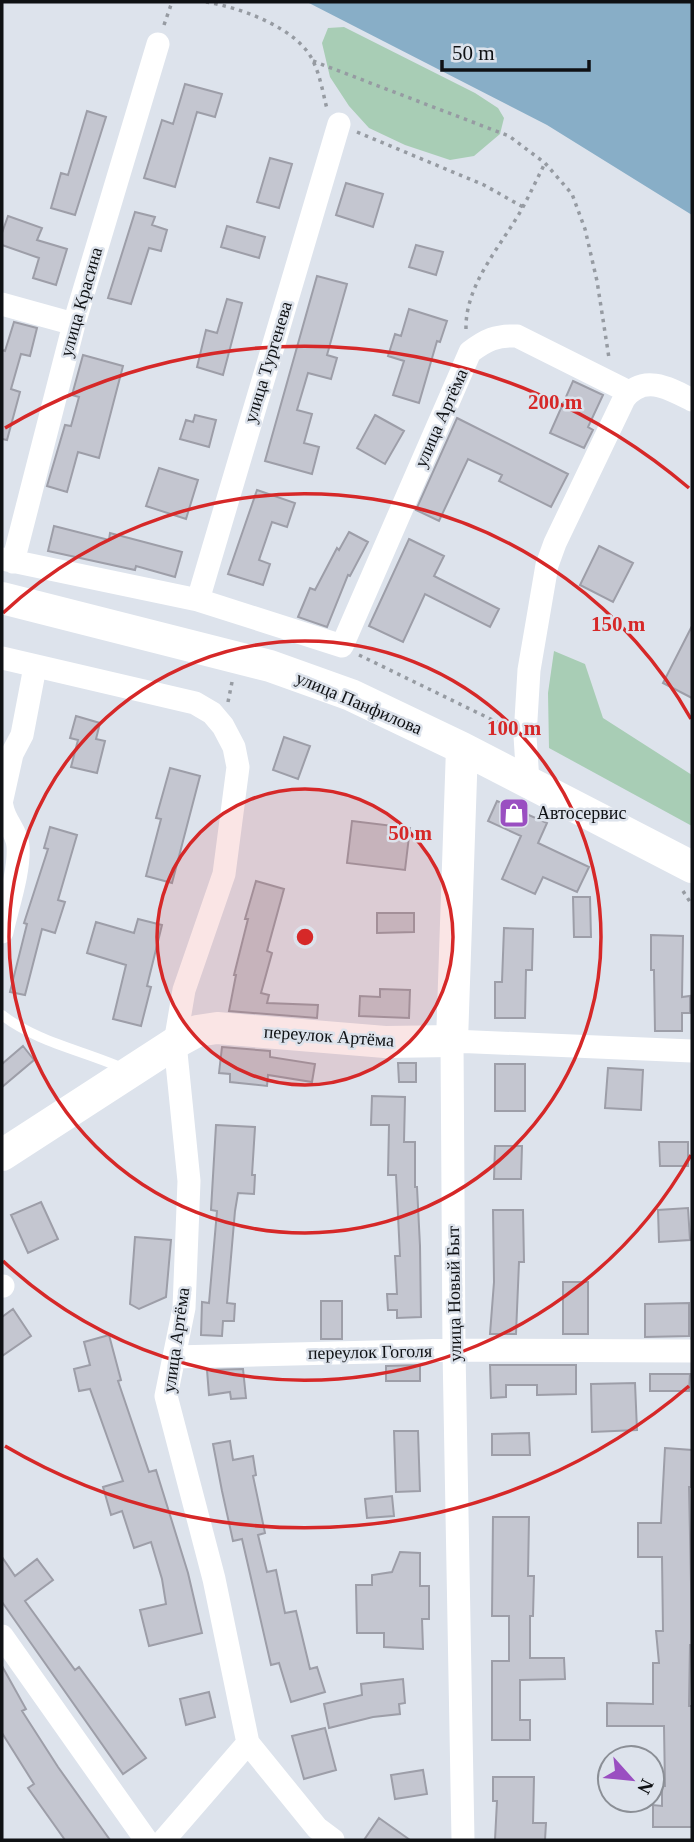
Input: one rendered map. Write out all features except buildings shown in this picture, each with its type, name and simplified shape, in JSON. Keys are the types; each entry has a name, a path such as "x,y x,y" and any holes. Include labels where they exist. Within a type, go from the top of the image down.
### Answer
{"street":[{"name":"улица Красина","path":"7,560 158,44"},
{"name":"улица Тургенева","path":"198,600 339,124"},
{"path":"2,304 74,324"},
{"name":"улица Артёма","path":"342,646 470,352 488,338 500,335 517,336 622,388"},
{"path":"528,782 525,736 529,670 547,565 624,399 622,388 653,383 668,387 692,400"},
{"path":"7,560 198,600 342,646"},
{"name":"улица Панфилова","path":"2,598 270,666 351,695 462,748 692,867"},
{"path":"2,658 35,667 22,735 12,754 2,799"},
{"name":"улица Артёма","path":"35,667 195,702 212,713 223,726 234,747 238,767 224,874 184,990 175,1043 189,1181 184,1308 166,1396 214,1579 248,1743"},
{"name":"улица Новый Быт","path":"462,748 452,1041 454,1350 463,1840"},
{"path":"2,806 3,814 18,845 2,932"},
{"name":"переулок Артёма","path":"2,1155 130,1071 197,1031 217,1028 385,1042 452,1041 692,1051"},
{"name":"переулок Гоголя","path":"174,1357 454,1350 692,1351"},
{"path":"2,1636 146,1840"},
{"path":"164,1840 248,1743 317,1828 333,1840"}],"lane":[{"path":"2,1015 14,1024 60,1045 130,1071"}],"path":[{"path":"206,2 227,5 273,24 304,46 313,61 329,114 339,124 484,185 523,206"},
{"path":"313,61 509,136 545,163 572,194 586,229 605,340 622,388"},
{"path":"470,352 466,334 466,310 482,273 523,206 545,163"},
{"path":"342,646 525,736"},
{"path":"692,891 677,883 692,905"}],"green space":[{"path":"344,27 475,93 498,108 504,118 500,134 474,156 450,160 405,145 369,128 349,106 330,77 322,43 328,28"},
{"path":"554,651 585,664 603,718 692,775 692,826 549,748 548,693"}],"water":[{"path":"307,2 692,2 692,215 547,125"}],"place":[{"name":"Автосервис","path":"514,813"}]}
